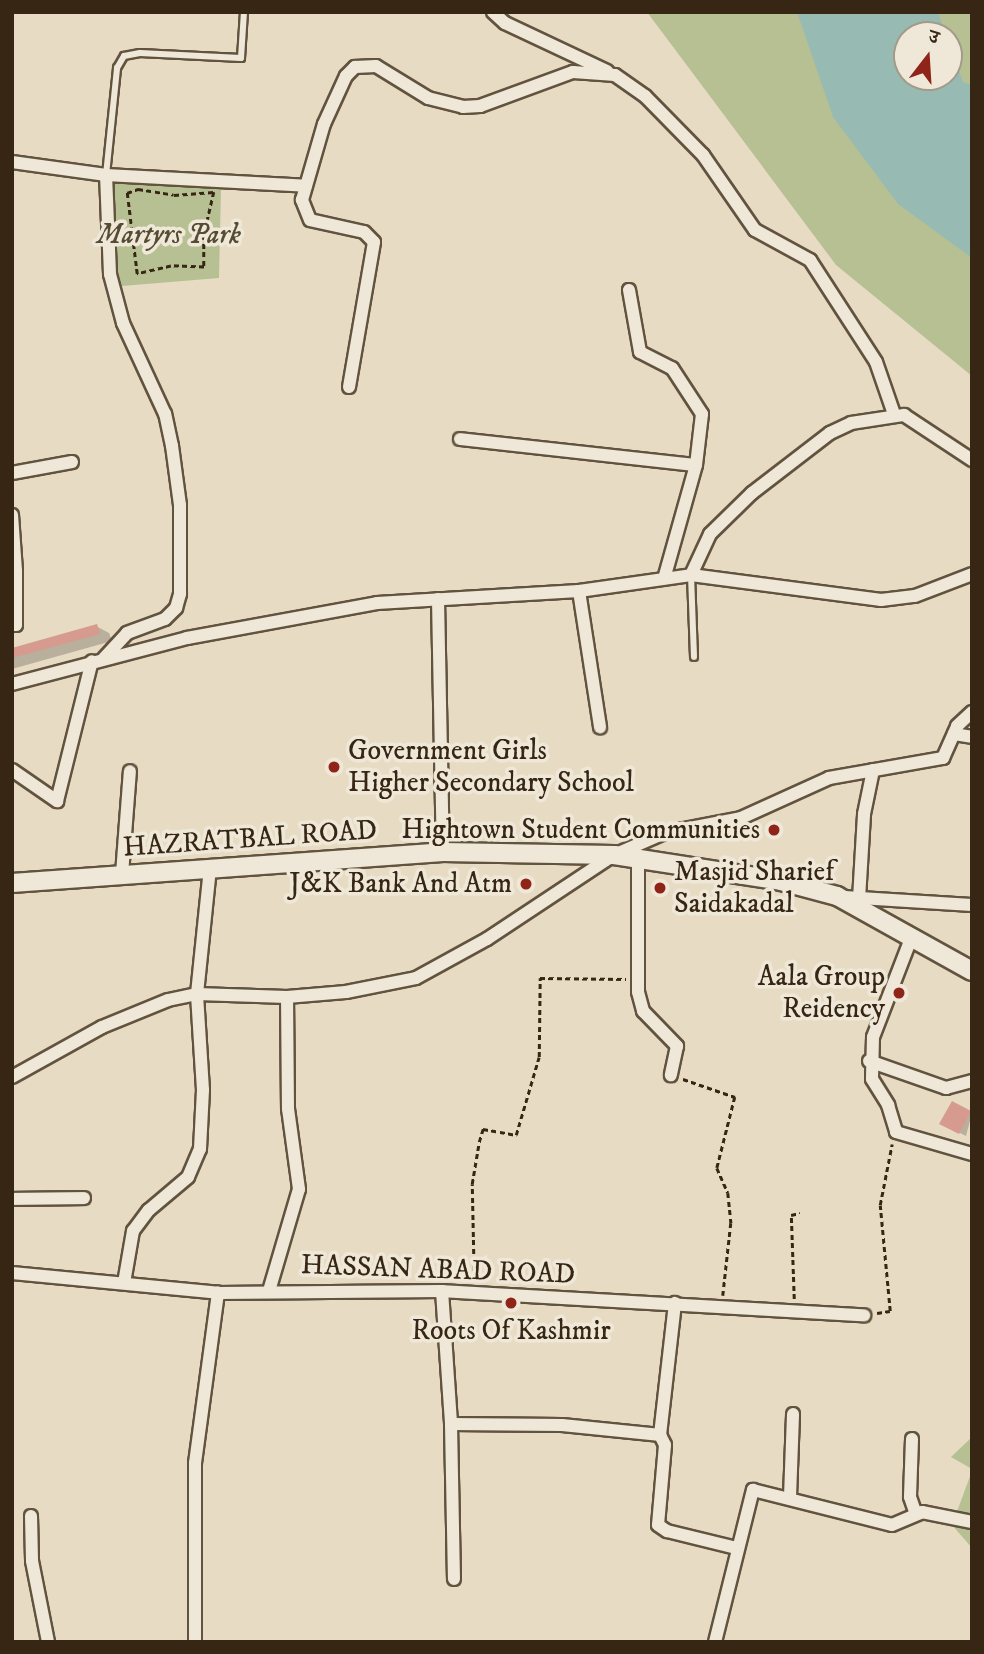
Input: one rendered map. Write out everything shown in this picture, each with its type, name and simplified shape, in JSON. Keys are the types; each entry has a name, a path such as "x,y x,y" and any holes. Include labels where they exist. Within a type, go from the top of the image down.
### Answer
{"main road":[{"name":"HAZRATBAL ROAD","path":"12,883 443,852 614,855 781,881 837,896 972,971"}],"street":[{"path":"493,12 505,23 615,75 645,96 703,155 755,230 810,260 880,370 894,414"},
{"path":"349,387 374,242 364,232 310,220 302,207 306,186 336,93 355,67 376,66 428,97 463,107 480,106 573,72 615,75"},
{"path":"12,162 106,175 306,186"},
{"path":"12,770 57,805 98,659 127,633 165,619 176,608 180,594 180,505 169,430 123,323 110,274 106,236 106,175"},
{"path":"629,290 640,352 672,368 701,409 696,464 664,579"},
{"path":"691,575 710,534 787,464 830,433 894,414 914,419 972,460"},
{"path":"460,439 696,464"},
{"path":"12,473 72,461"},
{"path":"12,515 16,625 12,625"},
{"path":"12,684 98,659 301,614 377,603 579,591 691,575 881,600 915,596 972,575"},
{"path":"579,591 600,727"},
{"path":"438,599 443,852"},
{"path":"12,1077 140,1010 197,994 287,997 380,987 416,978 487,939 614,855 664,833 741,818 829,778 934,762 948,754 954,734 972,712"},
{"path":"954,734 972,737"},
{"path":"859,899 864,814 873,770"},
{"path":"122,874 130,771"},
{"path":"638,858 638,979 643,1011 677,1046 671,1075"},
{"path":"124,1283 133,1231 149,1210 188,1177 198,1157 203,1090 197,994 210,868"},
{"path":"837,896 972,905"},
{"path":"912,936 877,1025 869,1061 872,1079 892,1113 896,1132 972,1154"},
{"path":"269,1291 299,1189 288,1109 287,997"},
{"path":"869,1061 946,1088 972,1081"},
{"path":"12,1199 84,1198"},
{"name":"HASSAN ABAD ROAD","path":"12,1273 218,1293 442,1291 863,1315"},
{"path":"442,1291 451,1424 454,1579"},
{"path":"195,1642 195,1463 218,1293"},
{"path":"675,1303 660,1435 665,1445 658,1525 667,1531 736,1548"},
{"path":"790,1497 793,1414"},
{"path":"451,1424 562,1424 660,1435"},
{"path":"912,1439 910,1497 916,1514"},
{"path":"715,1642 750,1492 790,1497 892,1525 916,1514 972,1522"},
{"path":"32,1516 32,1561 48,1642"}],"lane":[{"path":"106,175 117,68 124,56 140,53 241,58 244,12"},
{"path":"691,575 694,657"}],"path":[{"path":"128,191 180,196 214,192 204,234 204,267 171,266 137,274 130,233 128,191"},
{"path":"106,236 151,231"},
{"path":"474,1293 472,1184 479,1142 483,1129 516,1135 539,1057 540,978 638,979"},
{"path":"671,1075 735,1097 717,1168 728,1193 731,1223 722,1306"},
{"path":"863,1315 890,1311 880,1205 883,1176 896,1132"},
{"path":"794,1309 791,1214 800,1213"}],"green space":[{"path":"647,12 972,12 972,376 836,265"},
{"name":"Martyrs Park","path":"114,182 221,189 219,278 122,286 111,247 118,239 118,230 110,223"},
{"path":"972,1437 972,1469 951,1457"},
{"path":"972,1471 972,1548 952,1525"}],"water":[{"path":"797,12 938,12 941,21 893,21 893,91 963,91 963,82 972,85 972,258 898,204 833,117"}],"building":[{"path":"97,624 100,634 12,658 12,648"},
{"path":"952,1101 971,1111 959,1134 939,1124"}],"place":[{"name":"Government Girls Higher Secondary School","path":"334,767"},
{"name":"Hightown Student Communities","path":"774,830"},
{"name":"J&K Bank And Atm","path":"526,884"},
{"name":"Masjid Sharief Saidakadal","path":"660,888"},
{"name":"Aala Group Reidency","path":"899,993"},
{"name":"Roots Of Kashmir","path":"511,1303"}]}
